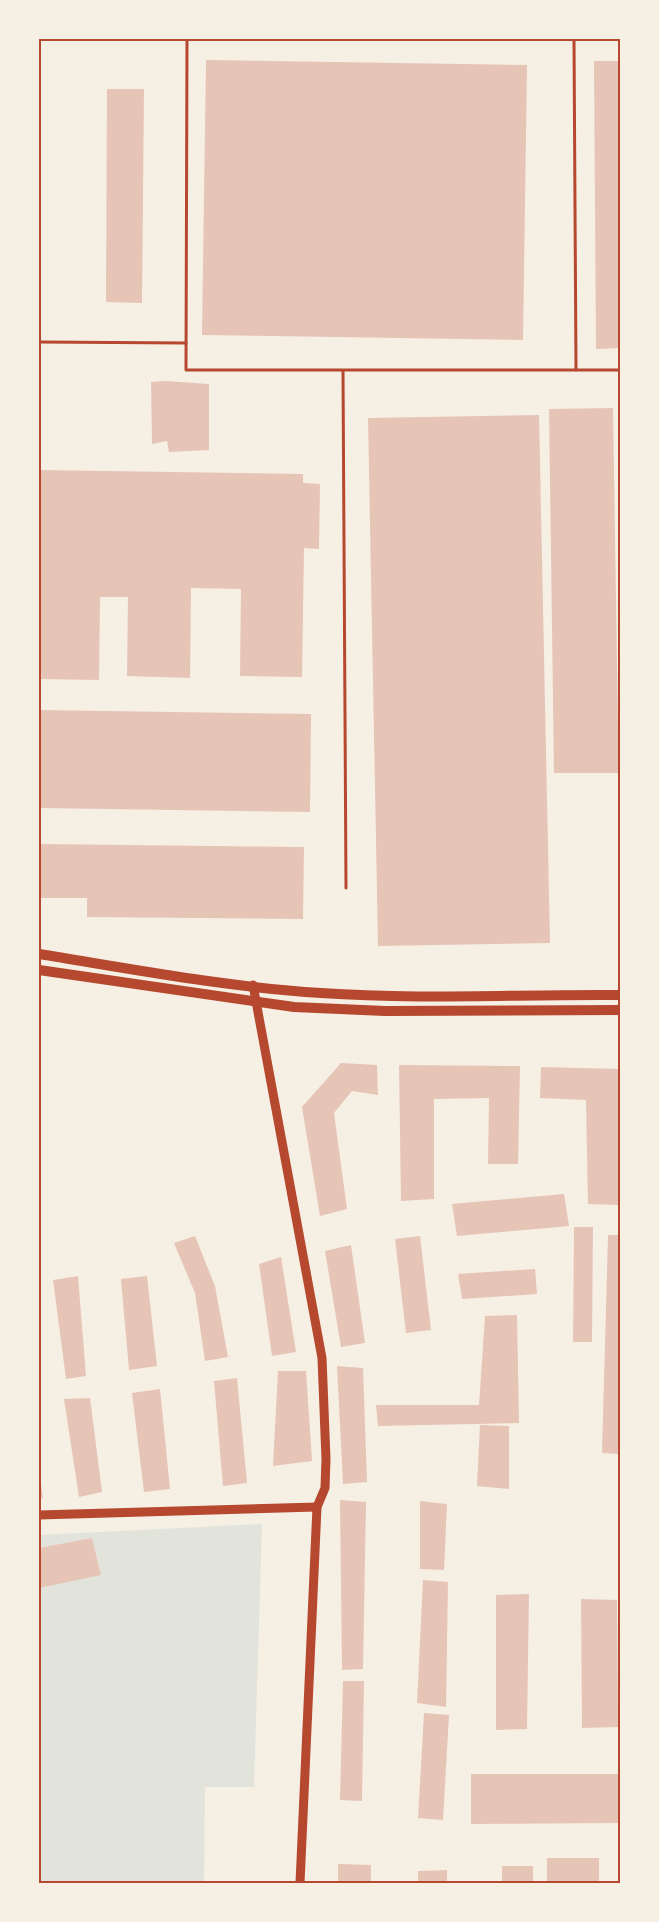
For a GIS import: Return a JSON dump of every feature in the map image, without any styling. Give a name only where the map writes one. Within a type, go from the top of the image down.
[{"type":"main road","points":[[39,954],[319,993],[363,995],[620,995]]},
{"type":"main road","points":[[39,970],[256,1002],[342,1010],[620,1010]]},
{"type":"street","points":[[253,985],[322,1358],[326,1459],[325,1488],[317,1507],[300,1883]]},
{"type":"street","points":[[39,1515],[317,1507]]},
{"type":"lane","points":[[187,39],[186,370],[620,370]]},
{"type":"lane","points":[[574,39],[576,370]]},
{"type":"lane","points":[[39,342],[186,343]]},
{"type":"lane","points":[[344,371],[346,888]]},
{"type":"shaded area","points":[[262,1524],[254,1787],[205,1787],[204,1883],[39,1883],[39,1535]]},
{"type":"building","points":[[206,60],[527,65],[523,340],[202,335]]},
{"type":"building","points":[[594,61],[620,61],[620,348],[596,349]]},
{"type":"building","points":[[107,89],[144,89],[142,303],[106,302]]},
{"type":"building","points":[[166,381],[209,384],[209,450],[169,452],[167,441],[152,444],[151,382]]},
{"type":"building","points":[[618,399],[620,399],[620,891],[618,891],[618,773],[554,773],[549,409],[613,408],[618,728]]},
{"type":"building","points":[[539,415],[550,943],[378,946],[368,418]]},
{"type":"building","points":[[39,470],[303,474],[303,483],[320,484],[319,549],[304,548],[302,677],[240,676],[241,589],[191,588],[190,678],[127,676],[128,597],[100,597],[99,680],[39,679]]},
{"type":"building","points":[[39,710],[311,714],[310,812],[39,808]]},
{"type":"building","points":[[41,844],[304,847],[303,919],[87,917],[87,898],[40,898]]},
{"type":"building","points":[[341,1063],[377,1065],[378,1095],[352,1091],[334,1113],[347,1209],[320,1216],[302,1107]]},
{"type":"building","points":[[399,1065],[520,1066],[518,1164],[488,1164],[489,1098],[434,1099],[434,1199],[401,1201]]},
{"type":"building","points":[[541,1067],[620,1069],[619,1205],[588,1204],[586,1100],[540,1098]]},
{"type":"building","points":[[564,1194],[569,1226],[457,1236],[452,1204]]},
{"type":"building","points":[[574,1227],[593,1227],[592,1342],[573,1342]]},
{"type":"building","points":[[608,1235],[620,1235],[620,1454],[602,1453]]},
{"type":"building","points":[[195,1236],[215,1286],[228,1357],[205,1361],[195,1293],[174,1243]]},
{"type":"building","points":[[420,1236],[431,1330],[406,1333],[395,1239]]},
{"type":"building","points":[[351,1245],[365,1343],[341,1347],[325,1251]]},
{"type":"building","points":[[281,1257],[296,1352],[272,1356],[259,1264]]},
{"type":"building","points":[[535,1269],[537,1294],[462,1299],[458,1274]]},
{"type":"building","points":[[78,1276],[86,1376],[66,1379],[53,1280]]},
{"type":"building","points":[[147,1276],[157,1366],[129,1370],[121,1279]]},
{"type":"building","points":[[517,1315],[519,1423],[378,1426],[376,1405],[479,1405],[485,1316]]},
{"type":"building","points":[[337,1366],[363,1368],[367,1482],[343,1484]]},
{"type":"building","points":[[278,1371],[306,1371],[312,1461],[273,1466]]},
{"type":"building","points":[[237,1378],[247,1483],[223,1486],[214,1381]]},
{"type":"building","points":[[160,1389],[170,1489],[144,1492],[132,1393]]},
{"type":"building","points":[[90,1398],[102,1492],[79,1497],[64,1399]]},
{"type":"building","points":[[480,1425],[509,1426],[509,1489],[477,1486]]},
{"type":"building","points":[[39,1470],[43,1498],[39,1499]]},
{"type":"building","points":[[340,1500],[366,1502],[363,1669],[342,1670]]},
{"type":"building","points":[[420,1501],[447,1504],[444,1570],[420,1569]]},
{"type":"building","points":[[92,1538],[101,1575],[39,1588],[39,1548]]},
{"type":"building","points":[[423,1580],[448,1582],[446,1707],[417,1703]]},
{"type":"building","points":[[529,1594],[527,1729],[496,1730],[496,1595]]},
{"type":"building","points":[[581,1599],[617,1600],[618,1727],[582,1728]]},
{"type":"building","points":[[343,1681],[364,1681],[362,1801],[340,1800]]},
{"type":"building","points":[[424,1713],[449,1715],[443,1820],[418,1818]]},
{"type":"building","points":[[471,1774],[620,1774],[620,1823],[471,1824]]},
{"type":"building","points":[[547,1858],[599,1858],[599,1881],[608,1883],[547,1883]]},
{"type":"building","points":[[338,1864],[371,1865],[371,1883],[338,1883]]},
{"type":"building","points":[[502,1866],[533,1866],[533,1883],[502,1883]]},
{"type":"building","points":[[447,1870],[447,1883],[418,1883],[418,1871]]}]
